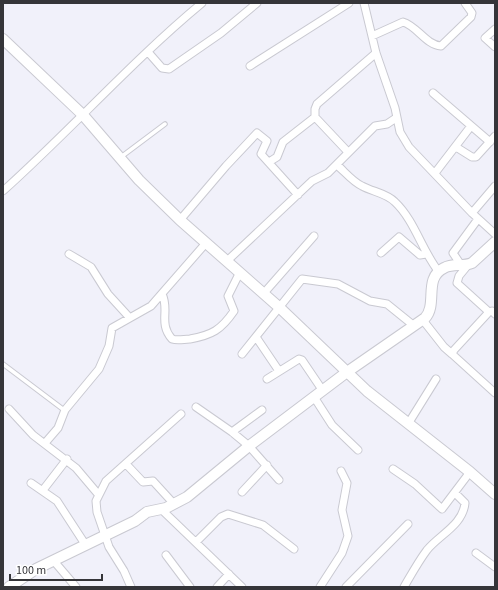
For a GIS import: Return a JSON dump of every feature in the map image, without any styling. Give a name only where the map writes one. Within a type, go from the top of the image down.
[{"type":"street","points":[[3,191],[148,52],[202,3]]},
{"type":"street","points":[[148,52],[162,68],[169,69],[221,33],[257,3]]},
{"type":"street","points":[[250,66],[349,3]]},
{"type":"street","points":[[364,3],[376,53],[400,132],[406,143],[472,213],[495,234]]},
{"type":"street","points":[[372,36],[403,22],[410,25],[435,45],[441,46],[471,17],[472,13],[465,4]]},
{"type":"street","points":[[495,29],[485,38],[495,47]]},
{"type":"street","points":[[3,39],[83,115],[139,180],[180,220],[264,293],[367,391],[470,472],[495,494]]},
{"type":"street","points":[[348,152],[315,117],[314,109],[317,104],[376,53]]},
{"type":"street","points":[[433,93],[471,126],[492,139],[478,156],[474,157],[456,147]]},
{"type":"street","points":[[269,162],[277,157],[283,142],[315,117]]},
{"type":"street","points":[[227,261],[312,181],[328,173],[375,126],[387,124],[396,118]]},
{"type":"street","points":[[434,173],[456,147],[471,126]]},
{"type":"street","points":[[180,220],[226,166],[256,134],[260,134],[267,141],[261,154],[298,194]]},
{"type":"street","points":[[337,164],[361,186],[385,195],[396,202],[419,238],[426,254],[439,272]]},
{"type":"street","points":[[472,213],[495,186]]},
{"type":"street","points":[[464,265],[453,253],[478,219]]},
{"type":"street","points":[[264,293],[314,236]]},
{"type":"street","points":[[381,253],[399,237],[420,255],[426,254]]},
{"type":"street","points":[[9,587],[53,560],[135,521],[147,512],[174,504],[193,493],[249,446],[347,372],[428,314],[431,305],[431,285],[439,272],[450,265],[464,265],[477,260],[495,242]]},
{"type":"street","points":[[44,443],[58,428],[65,410],[99,369],[109,346],[112,328],[129,317],[151,306],[206,243]]},
{"type":"street","points":[[69,254],[91,267],[108,294],[129,317]]},
{"type":"street","points":[[452,354],[454,350],[492,313],[457,283],[464,265]]},
{"type":"street","points":[[162,294],[166,304],[164,325],[172,338],[177,340],[208,336],[215,332],[234,311],[228,296],[240,272]]},
{"type":"street","points":[[242,354],[280,308],[300,280],[306,278],[342,285],[373,302],[387,304],[414,325]]},
{"type":"street","points":[[422,319],[444,348],[495,393]]},
{"type":"street","points":[[256,337],[279,371]]},
{"type":"street","points":[[267,379],[299,359],[302,360],[332,425],[358,450]]},
{"type":"street","points":[[408,424],[436,379]]},
{"type":"street","points":[[196,407],[232,432],[249,446],[279,480]]},
{"type":"street","points":[[9,409],[28,430],[67,459],[98,494]]},
{"type":"street","points":[[232,432],[262,410]]},
{"type":"street","points":[[132,587],[109,547],[97,512],[96,500],[106,481],[181,414]]},
{"type":"street","points":[[43,490],[67,459]]},
{"type":"street","points":[[126,464],[142,482],[153,481],[174,504]]},
{"type":"street","points":[[242,492],[267,465]]},
{"type":"street","points":[[393,469],[415,484],[440,509],[445,507],[470,472]]},
{"type":"street","points":[[320,587],[342,553],[348,536],[342,510],[347,483],[341,471]]},
{"type":"street","points":[[31,483],[43,490],[56,501],[85,544]]},
{"type":"street","points":[[404,587],[428,550],[450,530],[463,511],[465,503],[455,493]]},
{"type":"street","points":[[161,509],[242,587]]},
{"type":"street","points":[[196,542],[221,517],[228,514],[263,525],[294,549]]},
{"type":"street","points":[[346,587],[408,524]]},
{"type":"street","points":[[476,553],[495,567]]},
{"type":"street","points":[[166,555],[190,587]]},
{"type":"street","points":[[53,560],[76,587]]},
{"type":"street","points":[[217,587],[229,574]]},
{"type":"lane","points":[[121,158],[165,124]]},
{"type":"lane","points":[[3,364],[65,410]]}]
